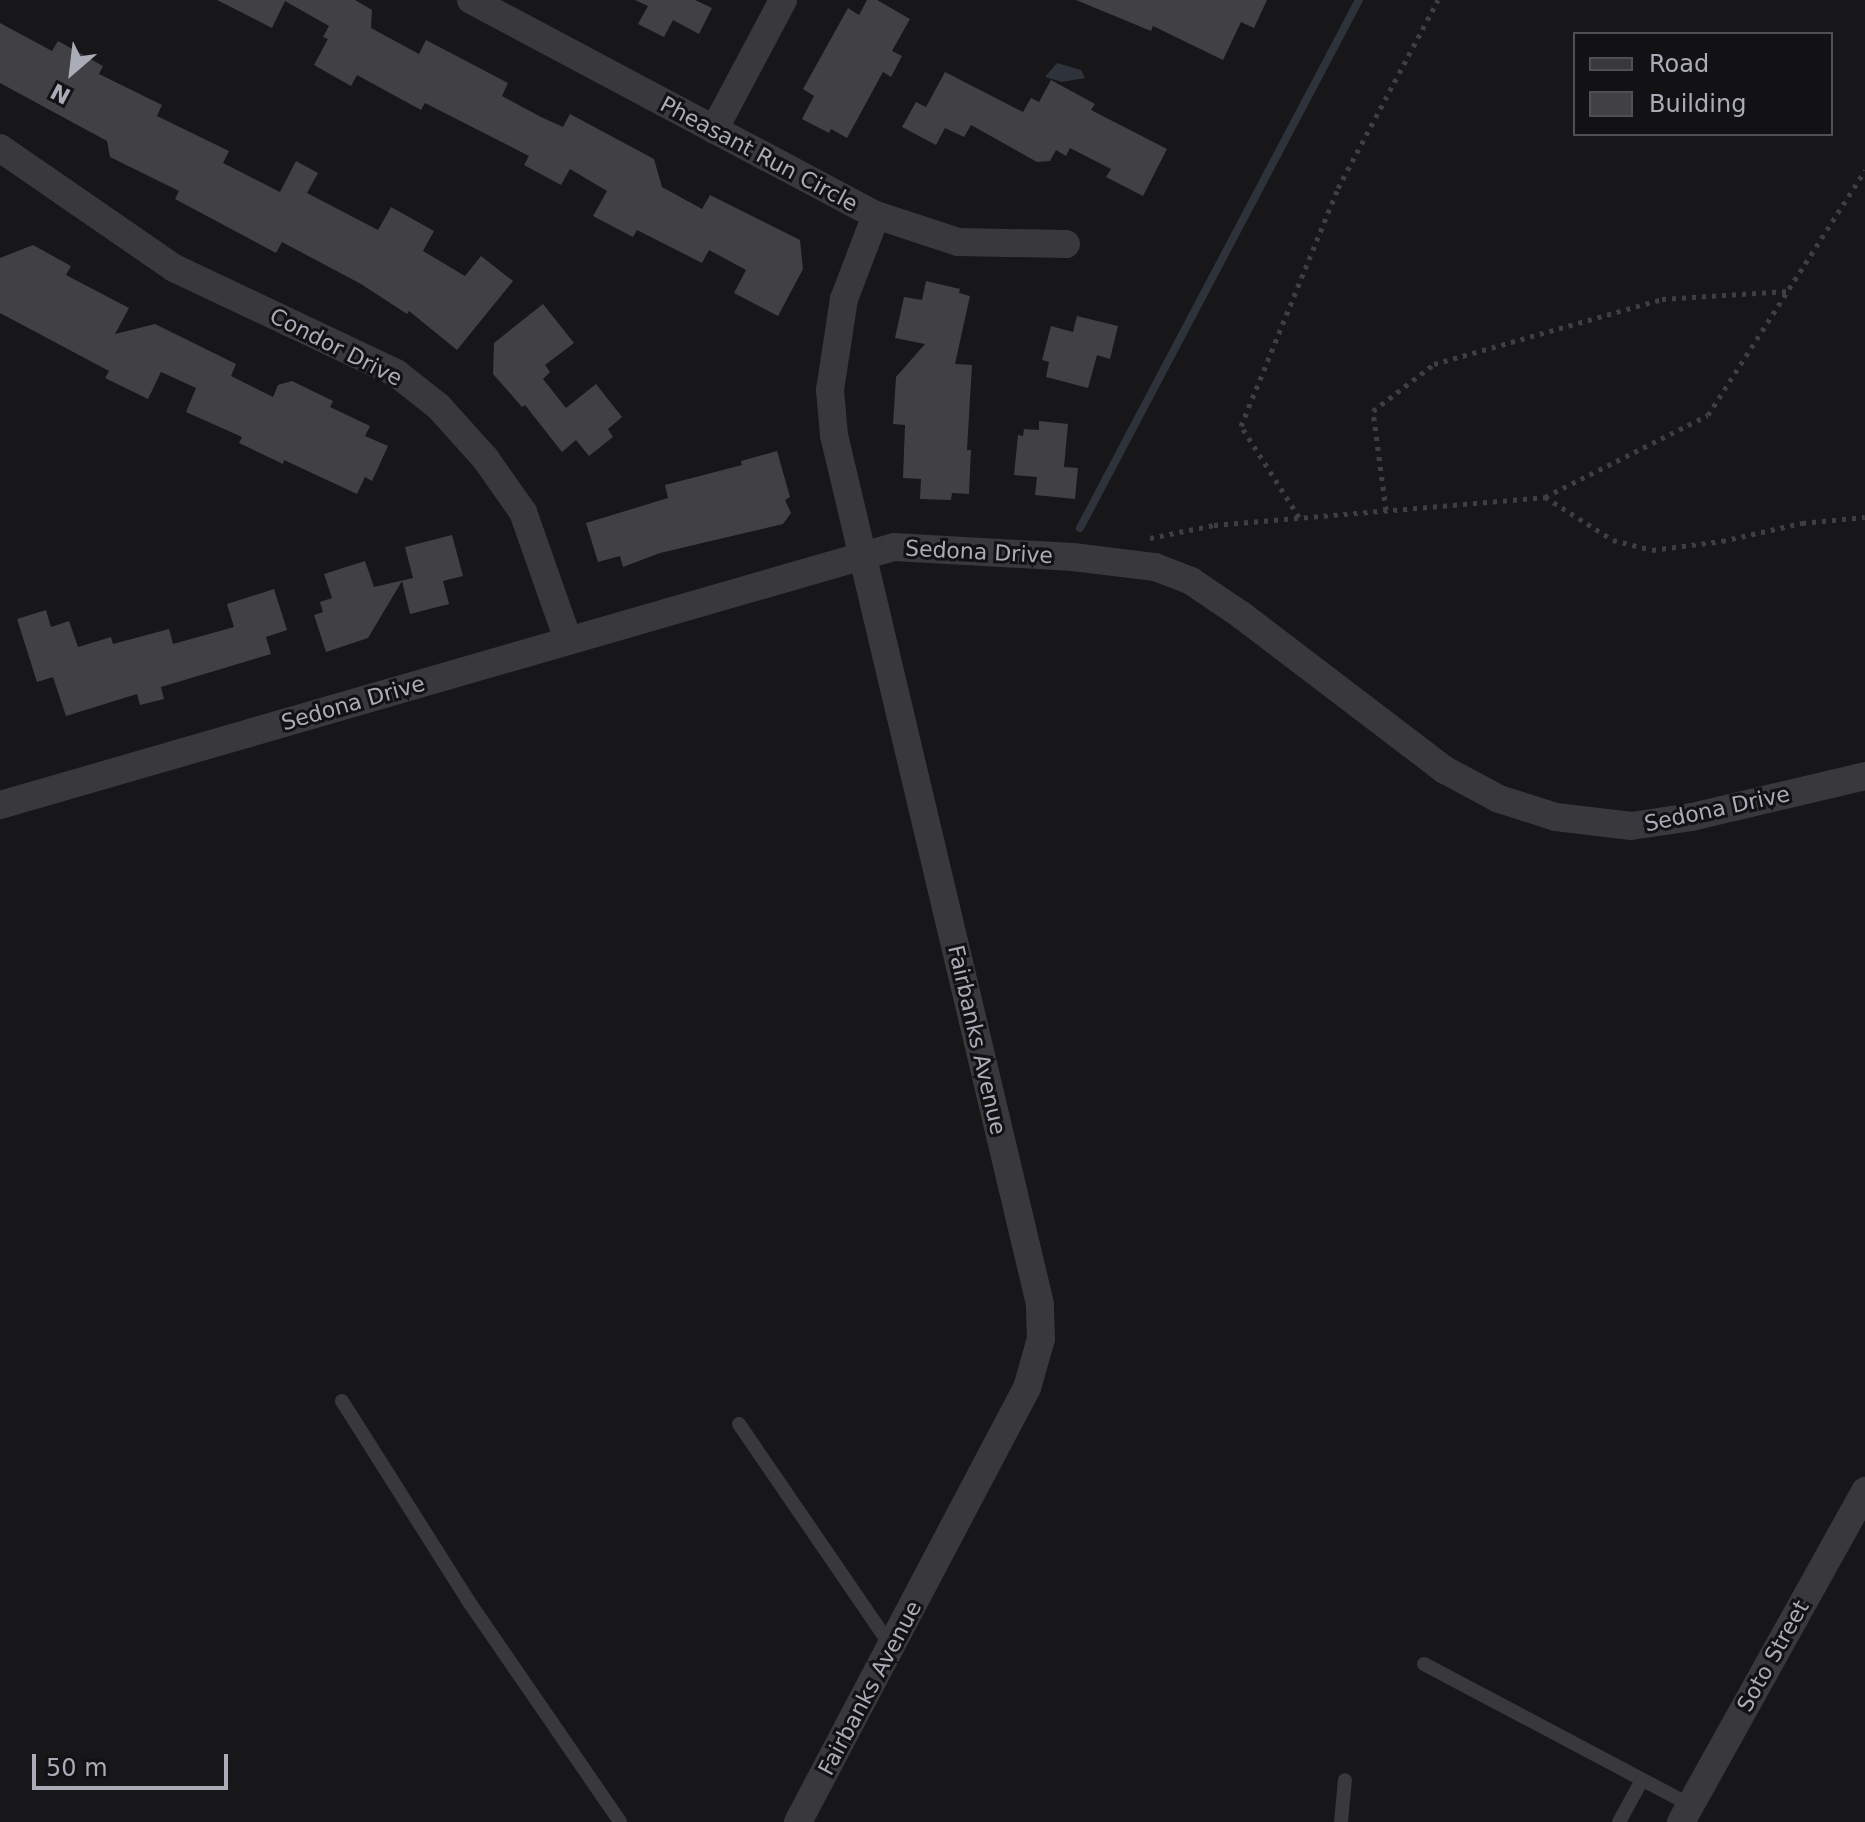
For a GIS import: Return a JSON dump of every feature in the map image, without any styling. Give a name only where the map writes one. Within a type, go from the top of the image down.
[{"type":"street","name":"Pheasant Run Circle","points":[[471,0],[876,215],[958,242],[1066,244]]},
{"type":"street","points":[[714,130],[783,0]]},
{"type":"street","name":"Condor Drive","points":[[0,148],[174,268],[396,373],[439,407],[485,458],[523,512],[568,640]]},
{"type":"street","name":"Fairbanks Avenue","points":[[798,1822],[1027,1388],[1039,1349],[1041,1320],[834,435],[830,390],[844,299],[876,215]]},
{"type":"street","name":"Sedona Drive","points":[[0,805],[894,547],[1073,557],[1155,567],[1191,581],[1240,614],[1445,770],[1499,799],[1556,817],[1631,826],[1692,817],[1865,776]]},
{"type":"street","name":"Soto Street","points":[[1686,1813],[1865,1491]]},
{"type":"lane","points":[[342,1401],[467,1599],[620,1822]]},
{"type":"lane","points":[[739,1424],[891,1647]]},
{"type":"lane","points":[[1424,1664],[1642,1780],[1686,1813]]},
{"type":"lane","points":[[1341,1822],[1345,1780]]},
{"type":"lane","points":[[1619,1822],[1642,1780]]},
{"type":"path","points":[[1299,517],[1241,426],[1338,188],[1438,0]]},
{"type":"path","points":[[1141,543],[1155,536],[1214,525],[1545,497],[1708,415],[1865,170]]},
{"type":"path","points":[[1386,510],[1373,411],[1434,364],[1662,299],[1788,291]]},
{"type":"path","points":[[1545,497],[1613,540],[1652,550],[1722,541],[1802,523],[1865,517]]},
{"type":"shaded area","points":[[1057,63],[1081,70],[1085,78],[1062,82],[1045,77]]},
{"type":"building","points":[[217,0],[355,0],[372,10],[371,28],[419,54],[426,40],[508,83],[502,96],[541,117],[563,127],[570,114],[654,159],[662,187],[702,209],[710,195],[800,240],[803,269],[778,316],[734,293],[746,270],[709,250],[702,263],[637,230],[633,237],[593,216],[607,191],[570,169],[561,185],[524,165],[529,156],[425,103],[421,110],[357,75],[351,86],[314,65],[328,39],[323,37],[329,26],[285,1],[272,28]]},
{"type":"building","points":[[635,0],[695,0],[712,8],[699,34],[673,20],[664,37],[638,24],[648,6]]},
{"type":"building","points":[[867,0],[877,0],[910,19],[892,51],[902,56],[891,77],[883,72],[847,138],[802,119],[814,96],[803,89],[848,8],[859,15]]},
{"type":"building","points":[[1076,0],[1267,0],[1254,28],[1241,22],[1223,60],[1153,26],[1151,31]]},
{"type":"building","points":[[0,23],[52,51],[58,41],[103,66],[99,74],[162,105],[157,116],[229,151],[223,163],[280,192],[296,161],[318,173],[307,193],[378,230],[391,207],[434,231],[423,251],[465,276],[481,256],[513,281],[457,350],[409,311],[407,314],[361,284],[282,242],[276,253],[175,199],[179,191],[110,157],[107,141],[0,83]]},
{"type":"building","points":[[945,72],[1023,112],[1031,98],[1039,102],[1051,80],[1095,104],[1091,110],[1167,149],[1143,196],[1106,177],[1111,169],[1070,148],[1066,156],[1056,150],[1050,161],[1037,162],[971,125],[964,137],[945,128],[936,145],[902,127],[916,102],[926,107]]},
{"type":"building","points":[[33,245],[71,266],[66,275],[129,308],[115,334],[155,324],[236,364],[231,376],[273,397],[278,385],[292,381],[333,401],[330,407],[370,426],[365,436],[388,446],[372,481],[365,477],[357,494],[284,460],[283,464],[239,443],[242,437],[186,412],[196,388],[161,372],[148,399],[105,378],[109,371],[0,313],[0,258]]},
{"type":"building","points":[[926,281],[960,289],[959,293],[970,296],[955,364],[972,365],[967,450],[971,450],[969,494],[952,493],[951,500],[920,499],[921,479],[903,478],[905,425],[893,424],[896,377],[925,344],[895,338],[904,297],[922,300]]},
{"type":"building","points":[[543,304],[574,343],[545,365],[550,372],[543,379],[566,408],[596,384],[622,417],[608,429],[613,437],[589,456],[576,440],[562,452],[525,405],[522,407],[493,374],[494,343]]},
{"type":"building","points":[[1077,316],[1118,326],[1110,359],[1097,355],[1088,388],[1046,377],[1049,362],[1042,360],[1051,326],[1073,332]]},
{"type":"building","points":[[1039,421],[1068,424],[1064,467],[1078,468],[1075,499],[1035,495],[1037,477],[1014,475],[1018,435],[1023,436],[1024,429],[1039,430]]},
{"type":"building","points":[[777,451],[790,497],[785,500],[791,513],[783,524],[660,553],[623,567],[620,556],[598,562],[586,523],[668,498],[665,485],[742,465],[741,461]]},
{"type":"building","points":[[452,535],[463,576],[443,581],[449,604],[410,614],[402,581],[368,638],[326,652],[314,615],[323,612],[320,602],[332,598],[324,574],[365,561],[374,587],[413,578],[405,547]]},
{"type":"building","points":[[274,589],[287,630],[266,637],[271,654],[161,687],[164,699],[140,705],[137,694],[66,716],[53,677],[37,682],[17,619],[46,610],[51,627],[69,621],[78,647],[111,637],[113,644],[169,629],[173,644],[234,627],[227,604]]},
{"type":"waterway","points":[[1080,528],[1359,0]]}]
